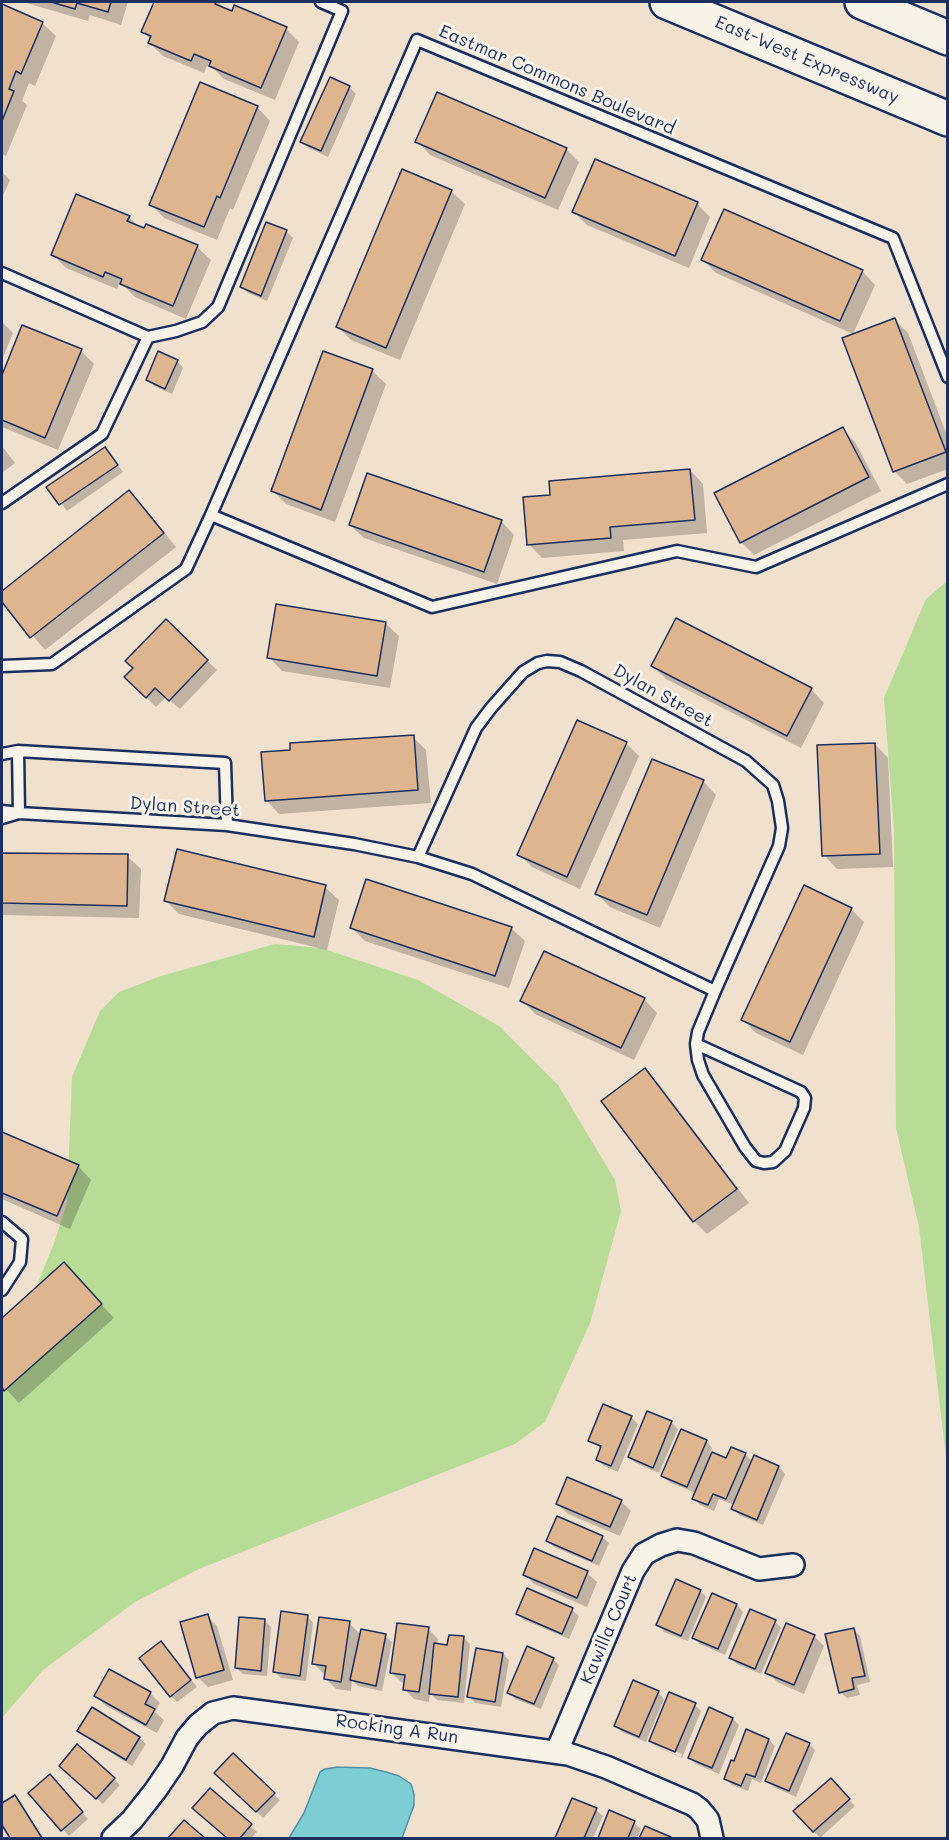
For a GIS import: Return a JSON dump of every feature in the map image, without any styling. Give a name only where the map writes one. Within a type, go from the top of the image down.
[{"type":"highway","name":"East-West Expressway","points":[[667,2],[948,119]]},
{"type":"highway","points":[[862,2],[948,38]]},
{"type":"street","name":"Kawilla Court","points":[[557,1751],[633,1570],[644,1554],[677,1540],[694,1543],[759,1569],[793,1565]]},
{"type":"street","name":"Rocking A Run","points":[[113,1839],[155,1791],[192,1731],[205,1718],[223,1709],[256,1710],[557,1751],[593,1762],[692,1804],[708,1820],[712,1839]]},
{"type":"lane","points":[[2,273],[148,337],[202,322],[218,307],[342,11],[321,2]]},
{"type":"lane","name":"Eastmar Commons Boulevard","points":[[2,666],[52,664],[186,569],[417,40],[892,238],[948,377]]},
{"type":"lane","points":[[2,503],[102,434],[148,337]]},
{"type":"lane","points":[[211,515],[432,607],[676,551],[756,567],[948,484]]},
{"type":"lane","name":"Dylan Street","points":[[418,857],[476,728],[523,672],[538,663],[560,662],[581,671],[746,760],[773,784],[782,828],[779,846],[715,991],[698,1032],[696,1044],[703,1075],[745,1147],[756,1161],[773,1162],[785,1150],[804,1108],[805,1098],[801,1092],[696,1044]]},
{"type":"lane","points":[[18,751],[19,813]]},
{"type":"lane","points":[[2,754],[18,751],[225,763],[227,825]]},
{"type":"lane","name":"Dylan Street","points":[[2,811],[227,825],[343,842],[418,857],[472,874],[715,991]]},
{"type":"lane","name":"Dylan Street","points":[[2,818],[19,813]]},
{"type":"lane","points":[[2,1222],[22,1239],[20,1262],[2,1290]]},
{"type":"green space","points":[[947,581],[947,1466],[919,1227],[896,1128],[894,831],[884,698],[926,599]]},
{"type":"green space","points":[[275,944],[321,948],[418,980],[499,1026],[558,1085],[615,1180],[621,1211],[590,1323],[545,1422],[515,1444],[199,1569],[135,1602],[43,1670],[2,1718],[2,1356],[13,1343],[53,1246],[67,1203],[72,1077],[100,1011],[119,992],[161,976]]},
{"type":"water","points":[[338,1767],[370,1768],[399,1776],[411,1784],[414,1805],[402,1838],[289,1838],[304,1813],[320,1772]]},
{"type":"building","points":[[51,2],[111,2],[108,12],[77,3],[75,9]]},
{"type":"building","points":[[154,2],[216,2],[215,4],[232,11],[234,5],[287,27],[261,88],[209,66],[211,61],[194,54],[191,61],[148,43],[151,36],[141,32]]},
{"type":"building","points":[[2,4],[43,22],[21,74],[16,71],[9,89],[14,91],[2,121]]},
{"type":"building","points":[[330,77],[350,86],[321,151],[300,142]]},
{"type":"building","points":[[200,82],[258,106],[220,198],[217,196],[204,227],[149,205]]},
{"type":"building","points":[[437,92],[567,148],[545,198],[415,142]]},
{"type":"building","points":[[595,159],[698,202],[675,256],[572,212]]},
{"type":"building","points":[[402,169],[452,190],[386,348],[336,327]]},
{"type":"building","points":[[76,194],[130,216],[127,221],[144,228],[146,224],[198,245],[173,306],[120,284],[122,279],[105,272],[103,277],[51,255]]},
{"type":"building","points":[[724,209],[863,270],[840,321],[701,260]]},
{"type":"building","points":[[266,222],[287,230],[261,296],[240,287]]},
{"type":"building","points":[[895,318],[946,452],[893,472],[842,338]]},
{"type":"building","points":[[22,325],[82,349],[45,438],[2,420],[2,375]]},
{"type":"building","points":[[158,351],[178,360],[165,389],[146,380]]},
{"type":"building","points":[[323,351],[373,369],[321,510],[271,491]]},
{"type":"building","points":[[843,427],[869,477],[740,543],[714,493]]},
{"type":"building","points":[[105,447],[118,465],[59,505],[46,487]]},
{"type":"building","points":[[690,469],[695,520],[610,527],[611,538],[527,545],[523,497],[550,495],[549,481]]},
{"type":"building","points":[[367,473],[502,520],[484,572],[349,525]]},
{"type":"building","points":[[129,490],[164,533],[30,638],[2,602],[2,591]]},
{"type":"building","points":[[276,604],[386,622],[377,676],[267,658]]},
{"type":"building","points":[[676,618],[812,688],[787,736],[651,666]]},
{"type":"building","points":[[166,619],[208,660],[169,701],[155,688],[146,698],[124,677],[133,668],[125,661]]},
{"type":"building","points":[[577,720],[627,742],[567,877],[517,855]]},
{"type":"building","points":[[414,735],[418,790],[265,801],[261,752],[290,750],[290,743]]},
{"type":"building","points":[[875,743],[880,854],[822,856],[817,745]]},
{"type":"building","points":[[652,759],[704,780],[647,915],[595,894]]},
{"type":"building","points":[[177,849],[326,885],[314,937],[164,901]]},
{"type":"building","points":[[2,853],[128,854],[127,906],[2,903]]},
{"type":"building","points":[[366,879],[512,927],[495,976],[350,928]]},
{"type":"building","points":[[804,885],[852,908],[790,1042],[741,1020]]},
{"type":"building","points":[[544,951],[645,998],[621,1048],[520,1001]]},
{"type":"building","points":[[645,1068],[737,1189],[693,1222],[601,1101]]},
{"type":"building","points":[[2,1132],[79,1165],[57,1216],[2,1193]]},
{"type":"building","points":[[64,1262],[102,1304],[4,1391],[2,1387],[2,1318]]},
{"type":"building","points":[[603,1404],[632,1416],[611,1466],[596,1460],[601,1446],[588,1441]]},
{"type":"building","points":[[647,1411],[672,1421],[653,1468],[628,1457]]},
{"type":"building","points":[[681,1429],[707,1440],[687,1487],[661,1476]]},
{"type":"building","points":[[731,1447],[746,1453],[726,1499],[713,1494],[708,1505],[692,1499],[712,1452],[726,1458]]},
{"type":"building","points":[[754,1455],[779,1466],[757,1520],[731,1509]]},
{"type":"building","points":[[567,1477],[622,1500],[610,1527],[556,1504]]},
{"type":"building","points":[[557,1516],[603,1536],[592,1561],[546,1541]]},
{"type":"building","points":[[534,1548],[588,1571],[577,1598],[523,1575]]},
{"type":"building","points":[[676,1579],[701,1590],[681,1636],[656,1625]]},
{"type":"building","points":[[527,1588],[573,1608],[562,1634],[516,1614]]},
{"type":"building","points":[[712,1593],[737,1604],[718,1649],[692,1638]]},
{"type":"building","points":[[750,1609],[776,1620],[755,1669],[729,1658]]},
{"type":"building","points":[[281,1611],[308,1615],[300,1676],[273,1672]]},
{"type":"building","points":[[208,1614],[224,1670],[196,1678],[180,1622]]},
{"type":"building","points":[[239,1617],[265,1619],[261,1671],[235,1668]]},
{"type":"building","points":[[319,1617],[350,1621],[341,1682],[324,1679],[326,1666],[312,1664]]},
{"type":"building","points":[[397,1623],[429,1627],[419,1692],[403,1690],[405,1675],[390,1673]]},
{"type":"building","points":[[786,1623],[815,1635],[794,1685],[765,1673]]},
{"type":"building","points":[[854,1628],[865,1676],[852,1678],[854,1689],[839,1693],[825,1634]]},
{"type":"building","points":[[361,1629],[386,1634],[376,1686],[350,1680]]},
{"type":"building","points":[[449,1635],[464,1636],[458,1697],[429,1694],[434,1643],[447,1645]]},
{"type":"building","points":[[161,1641],[191,1680],[170,1697],[139,1658]]},
{"type":"building","points":[[527,1646],[554,1658],[534,1704],[507,1693]]},
{"type":"building","points":[[476,1648],[503,1653],[495,1702],[467,1697]]},
{"type":"building","points":[[109,1669],[151,1692],[145,1704],[155,1709],[146,1725],[94,1696]]},
{"type":"building","points":[[633,1680],[659,1691],[639,1737],[614,1726]]},
{"type":"building","points":[[669,1692],[696,1703],[675,1752],[649,1741]]},
{"type":"building","points":[[92,1707],[140,1737],[126,1760],[77,1731]]},
{"type":"building","points":[[709,1707],[733,1718],[712,1768],[688,1758]]},
{"type":"building","points":[[746,1729],[769,1739],[755,1777],[746,1774],[741,1786],[724,1779],[731,1760],[734,1761]]},
{"type":"building","points":[[786,1733],[810,1743],[789,1791],[765,1781]]},
{"type":"building","points":[[77,1744],[115,1778],[96,1799],[59,1766]]},
{"type":"building","points":[[233,1753],[275,1793],[256,1812],[214,1773]]},
{"type":"building","points":[[50,1774],[83,1812],[61,1831],[28,1793]]},
{"type":"building","points":[[831,1778],[850,1799],[813,1832],[793,1811]]},
{"type":"building","points":[[210,1788],[252,1824],[240,1838],[227,1838],[192,1808]]},
{"type":"building","points":[[15,1795],[42,1838],[10,1838],[2,1825],[2,1803]]},
{"type":"building","points":[[572,1798],[597,1808],[584,1838],[555,1838]]},
{"type":"building","points":[[609,1810],[635,1821],[628,1838],[598,1838]]},
{"type":"building","points":[[184,1820],[205,1838],[168,1838]]},
{"type":"building","points":[[645,1826],[671,1837],[671,1838],[639,1838]]}]
